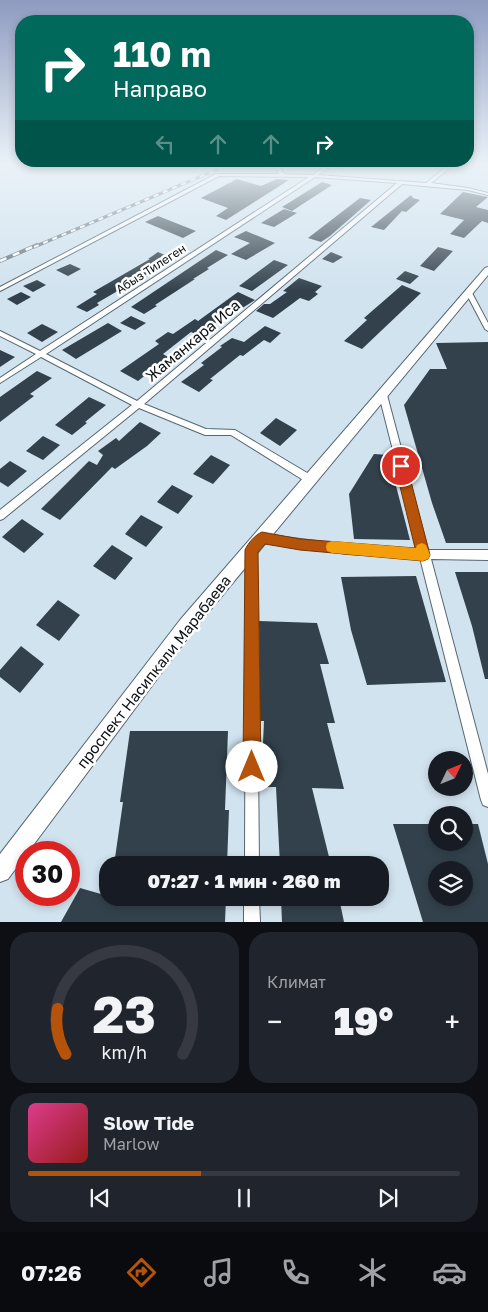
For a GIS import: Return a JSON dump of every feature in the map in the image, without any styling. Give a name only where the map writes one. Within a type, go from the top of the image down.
[{"type":"main road","name":"проспект Насипкали Марабаева","points":[[1,867],[186,626],[488,270]]},
{"type":"street","points":[[0,289],[159,205]]},
{"type":"street","name":"Абыз Тилеген","points":[[0,381],[270,205]]},
{"type":"street","name":"Жаманкара Иса","points":[[0,516],[138,405],[374,205]]},
{"type":"street","points":[[468,293],[488,329]]},
{"type":"street","points":[[0,333],[138,405],[205,432],[232,432],[311,480]]},
{"type":"street","points":[[383,395],[488,800]]},
{"type":"street","points":[[262,538],[300,544],[423,555],[488,555]]},
{"type":"street","points":[[251,550],[252,856]]},
{"type":"street","points":[[252,906],[252,922]]},
{"type":"building","points":[[220,205],[250,205],[226,220],[216,216],[228,208]]},
{"type":"building","points":[[285,205],[301,205],[292,211],[282,207]]},
{"type":"building","points":[[351,205],[365,205],[321,242],[308,238]]},
{"type":"building","points":[[398,205],[414,205],[406,212],[402,211],[384,230],[371,227]]},
{"type":"building","points":[[449,205],[478,205],[476,207],[488,210],[488,223],[482,221],[464,238],[450,234],[464,220],[440,214]]},
{"type":"building","points":[[284,209],[297,213],[274,227],[261,223]]},
{"type":"building","points":[[158,216],[196,231],[183,238],[145,222]]},
{"type":"building","points":[[246,231],[275,243],[246,260],[231,254],[250,243],[234,237]]},
{"type":"building","points":[[438,247],[453,251],[434,271],[420,266]]},
{"type":"building","points":[[216,250],[228,255],[155,305],[157,306],[144,314],[131,307]]},
{"type":"building","points":[[158,252],[169,257],[153,266],[157,268],[97,303],[99,305],[87,312],[76,307],[97,294],[93,292],[150,259],[148,259]]},
{"type":"building","points":[[331,252],[343,257],[333,263],[322,259]]},
{"type":"building","points":[[274,260],[288,265],[252,291],[239,286]]},
{"type":"building","points":[[70,264],[81,269],[68,276],[56,270]]},
{"type":"building","points":[[405,271],[419,276],[410,284],[396,279]]},
{"type":"building","points":[[299,278],[322,286],[315,292],[318,294],[309,301],[300,298],[273,318],[256,311],[264,304],[270,304],[287,292],[283,291]]},
{"type":"building","points":[[37,280],[46,285],[33,292],[23,286]]},
{"type":"building","points":[[402,285],[421,293],[362,349],[344,341],[367,320],[364,318]]},
{"type":"building","points":[[21,292],[31,297],[17,305],[7,299]]},
{"type":"building","points":[[238,292],[255,300],[225,319],[222,318],[198,335],[191,332],[163,354],[168,357],[138,381],[120,371],[159,344],[155,341],[168,332],[173,334],[195,319],[198,321]]},
{"type":"building","points":[[131,316],[146,323],[135,330],[120,323]]},
{"type":"building","points":[[108,323],[122,331],[76,359],[62,350]]},
{"type":"building","points":[[42,324],[58,332],[42,342],[27,333]]},
{"type":"building","points":[[265,326],[281,333],[270,343],[264,340],[243,356],[240,355],[210,379],[213,380],[199,392],[181,382],[204,365],[201,363],[232,338],[244,342]]},
{"type":"building","points":[[488,342],[488,543],[446,543],[432,503],[404,405],[430,369],[447,369],[436,343]]},
{"type":"building","points":[[0,350],[15,357],[0,367]]},
{"type":"building","points":[[37,371],[52,378],[30,394],[34,396],[0,422],[0,397]]},
{"type":"building","points":[[89,397],[106,405],[85,422],[87,423],[72,435],[55,425]]},
{"type":"building","points":[[276,418],[297,430],[280,446],[260,433]]},
{"type":"building","points":[[140,422],[161,433],[147,446],[115,469],[112,467],[60,520],[41,509],[89,461],[97,465],[103,455],[98,451],[116,438],[119,441]]},
{"type":"building","points":[[43,436],[60,445],[43,460],[26,451]]},
{"type":"building","points":[[374,454],[388,455],[410,540],[354,539],[349,494]]},
{"type":"building","points":[[211,455],[230,465],[213,484],[193,474]]},
{"type":"building","points":[[10,461],[27,471],[8,487],[0,482],[0,469]]},
{"type":"building","points":[[172,485],[193,496],[178,514],[157,502]]},
{"type":"building","points":[[141,515],[163,527],[146,547],[125,534]]},
{"type":"building","points":[[22,519],[44,534],[24,553],[2,537]]},
{"type":"building","points":[[112,545],[133,558],[115,580],[93,566]]},
{"type":"building","points":[[455,572],[488,572],[488,679],[485,679],[472,626]]},
{"type":"building","points":[[416,576],[446,682],[367,685],[351,630],[341,577]]},
{"type":"building","points":[[58,600],[80,615],[59,641],[36,625]]},
{"type":"building","points":[[259,621],[317,623],[329,664],[320,664],[335,723],[327,723],[344,789],[312,788],[329,856],[280,856],[276,787],[261,787],[264,721],[260,721]]},
{"type":"building","points":[[21,646],[44,664],[20,693],[0,677],[0,670]]},
{"type":"building","points":[[130,731],[228,731],[225,810],[229,810],[227,856],[115,856],[123,802],[120,802]]},
{"type":"building","points":[[393,824],[428,824],[428,851],[473,851],[473,824],[478,824],[488,864],[488,922],[423,922]]},
{"type":"building","points":[[80,888],[99,893],[99,906],[226,906],[225,922],[61,922],[70,906],[80,906]]},
{"type":"building","points":[[281,906],[341,906],[344,922],[282,922]]},
{"type":"railway","points":[[34,247],[133,205]]},
{"type":"railway","points":[[0,261],[37,245]]},
{"type":"slow traffic","points":[[332,547],[423,555],[422,549]]},
{"type":"route","points":[[252,767],[251,550],[262,538],[300,544],[423,555],[401,466]]}]
